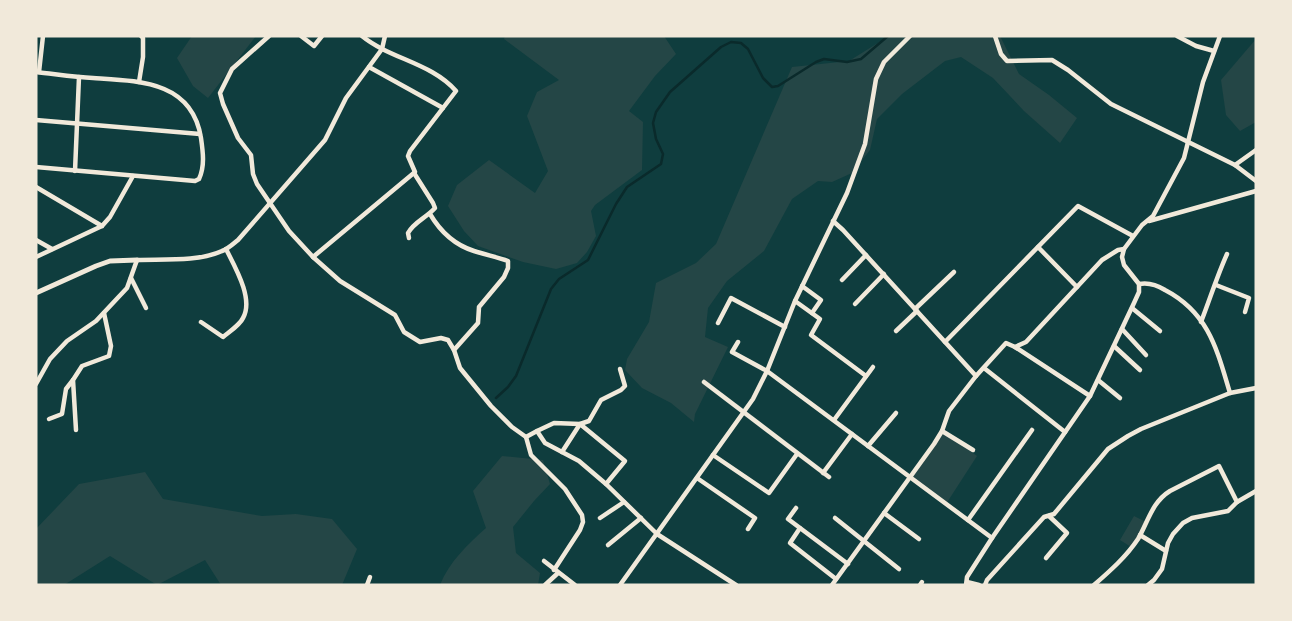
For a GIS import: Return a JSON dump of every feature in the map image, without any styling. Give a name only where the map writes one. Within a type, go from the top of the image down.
[{"type":"street","points":[[36,167],[195,181],[202,174],[204,157],[198,120],[176,95],[162,87],[139,82],[38,72],[43,36]]},
{"type":"street","points":[[269,36],[232,69],[220,94],[238,138],[251,155],[252,174],[257,184],[289,230],[313,257],[340,281],[395,315],[404,332],[414,339],[420,342],[441,338],[448,340],[454,350],[460,368],[491,406],[512,427],[526,437],[531,455],[565,489],[582,515],[583,522],[556,571],[545,585]]},
{"type":"street","points":[[301,36],[314,46],[322,36]]},
{"type":"street","points":[[362,36],[382,49],[430,72],[451,85],[456,91],[408,156],[414,168],[414,173],[434,203],[435,208],[412,227],[408,233],[409,238]]},
{"type":"street","points":[[36,293],[96,266],[110,262],[193,258],[208,256],[226,249],[238,240],[325,140],[346,98],[382,49],[385,36]]},
{"type":"street","points":[[620,585],[753,399],[795,301],[847,193],[864,144],[876,80],[884,62],[910,36]]},
{"type":"street","points":[[995,36],[1001,54],[1007,61],[1052,60],[1068,70],[1111,104],[1189,141],[1235,165],[1255,178]]},
{"type":"street","points":[[1178,36],[1196,46],[1214,51]]},
{"type":"street","points":[[979,585],[966,583],[968,577],[992,538],[1090,396],[1132,308],[1139,292],[1139,284],[1124,265],[1122,257],[1124,249],[1133,236],[1153,216],[1184,158],[1203,82],[1220,36]]},
{"type":"street","points":[[139,82],[143,57],[143,37]]},
{"type":"street","points":[[368,67],[443,108]]},
{"type":"street","points":[[75,171],[79,77]]},
{"type":"street","points":[[36,120],[200,134]]},
{"type":"street","points":[[1235,165],[1256,150]]},
{"type":"street","points":[[313,257],[414,173]]},
{"type":"street","points":[[36,257],[102,226],[110,217],[133,176]]},
{"type":"street","points":[[36,187],[102,226]]},
{"type":"street","points":[[1146,222],[1256,191]]},
{"type":"street","points":[[945,342],[1078,206],[1133,236]]},
{"type":"street","points":[[430,214],[439,228],[456,243],[475,252],[508,261],[508,268],[504,277],[479,308],[478,323],[454,350]]},
{"type":"street","points":[[833,222],[843,230],[884,274],[976,376]]},
{"type":"street","points":[[36,240],[52,249]]},
{"type":"street","points":[[1038,247],[1077,287]]},
{"type":"street","points":[[201,322],[224,337],[243,320],[247,306],[245,295],[238,273],[226,249]]},
{"type":"street","points":[[1016,347],[1026,342],[1102,260],[1110,254],[1124,249]]},
{"type":"street","points":[[1201,322],[1227,254]]},
{"type":"street","points":[[842,280],[866,255]]},
{"type":"street","points":[[36,384],[50,358],[67,340],[88,328],[127,288],[137,260]]},
{"type":"street","points":[[896,331],[954,272]]},
{"type":"street","points":[[855,304],[884,274]]},
{"type":"street","points":[[131,278],[146,308]]},
{"type":"street","points":[[1139,284],[1156,285],[1175,295],[1186,304],[1214,341],[1230,393]]},
{"type":"street","points":[[1216,285],[1249,298],[1244,312]]},
{"type":"street","points":[[802,286],[821,300],[812,313]]},
{"type":"street","points":[[718,323],[731,298],[785,327]]},
{"type":"street","points":[[795,301],[820,319],[811,335],[866,376]]},
{"type":"street","points":[[1132,308],[1160,331]]},
{"type":"street","points":[[49,418],[62,414],[66,389],[82,366],[109,356],[111,346],[104,313]]},
{"type":"street","points":[[1122,329],[1146,355]]},
{"type":"street","points":[[738,342],[732,352],[767,370],[992,538]]},
{"type":"street","points":[[832,585],[942,431],[949,411],[976,376],[1006,343],[1016,347],[1090,396]]},
{"type":"street","points":[[1114,346],[1140,370]]},
{"type":"street","points":[[834,420],[873,367]]},
{"type":"street","points":[[526,437],[554,422],[580,424],[589,421],[601,400],[625,386],[620,368]]},
{"type":"street","points":[[984,368],[1065,432]]},
{"type":"street","points":[[73,380],[76,430]]},
{"type":"street","points":[[1098,380],[1120,398]]},
{"type":"street","points":[[704,382],[829,477]]},
{"type":"street","points":[[985,585],[987,580],[1044,518],[1054,514],[1108,449],[1141,429],[1230,393],[1256,388]]},
{"type":"street","points":[[868,446],[896,413]]},
{"type":"street","points":[[562,452],[580,424]]},
{"type":"street","points":[[580,424],[625,461],[606,484]]},
{"type":"street","points":[[968,520],[1032,430]]},
{"type":"street","points":[[538,431],[545,443],[578,461],[606,484],[657,534],[736,585]]},
{"type":"street","points":[[942,431],[973,450]]},
{"type":"street","points":[[823,473],[852,434]]},
{"type":"street","points":[[713,455],[769,493],[797,454]]},
{"type":"street","points":[[1094,585],[1123,558],[1140,535],[1156,504],[1163,496],[1219,466],[1237,502]]},
{"type":"street","points":[[696,478],[755,518],[748,529]]},
{"type":"street","points":[[1148,585],[1162,569],[1166,551],[1173,534],[1184,523],[1192,518],[1228,511],[1237,502],[1256,491]]},
{"type":"street","points":[[600,518],[624,502]]},
{"type":"street","points":[[796,508],[788,519],[848,564]]},
{"type":"street","points":[[884,513],[920,539]]},
{"type":"street","points":[[1046,558],[1067,533],[1049,516]]},
{"type":"street","points":[[608,545],[641,518]]},
{"type":"street","points":[[835,518],[899,569]]},
{"type":"street","points":[[800,528],[790,543],[836,579]]},
{"type":"street","points":[[1140,535],[1166,551]]},
{"type":"street","points":[[544,561],[575,585]]},
{"type":"street","points":[[366,585],[370,577]]},
{"type":"shaded area","points":[[192,36],[256,36],[208,98],[193,86],[177,58]]},
{"type":"shaded area","points":[[505,36],[664,36],[676,54],[655,76],[629,111],[643,122],[642,170],[595,205],[591,211],[596,236],[587,252],[577,263],[556,269],[523,262],[478,246],[464,231],[448,206],[457,185],[489,160],[535,193],[548,171],[527,116],[537,92],[559,80],[504,39]]},
{"type":"shaded area","points":[[889,36],[1000,36],[1019,74],[1077,118],[1060,143],[1024,111],[993,78],[961,57],[945,61],[902,94],[877,119],[870,150],[852,173],[832,182],[818,181],[792,199],[764,251],[727,281],[708,308],[705,337],[728,347],[695,414],[694,422],[671,403],[642,388],[625,370],[627,359],[649,322],[656,283],[696,263],[716,244],[792,67],[849,61]]},
{"type":"shaded area","points":[[1256,39],[1256,122],[1240,131],[1226,115],[1221,80]]},
{"type":"shaded area","points":[[942,431],[977,456],[946,504],[909,477]]},
{"type":"shaded area","points":[[502,456],[543,460],[550,484],[513,527],[516,553],[540,573],[538,585],[440,585],[454,561],[486,528],[473,491]]},
{"type":"shaded area","points":[[145,472],[163,499],[262,516],[296,514],[332,519],[357,549],[342,585],[221,585],[205,560],[157,585],[110,556],[64,585],[36,585],[36,529],[79,484]]},
{"type":"shaded area","points":[[1134,516],[1146,522],[1131,547],[1120,540]]},
{"type":"waterway","points":[[496,398],[516,376],[551,289],[559,279],[588,260],[616,204],[627,187],[661,164],[663,154],[656,139],[653,123],[656,112],[670,92],[721,47],[731,42],[741,43],[748,49],[763,78],[772,87],[778,86],[824,59],[847,62],[861,59],[888,36]]}]
